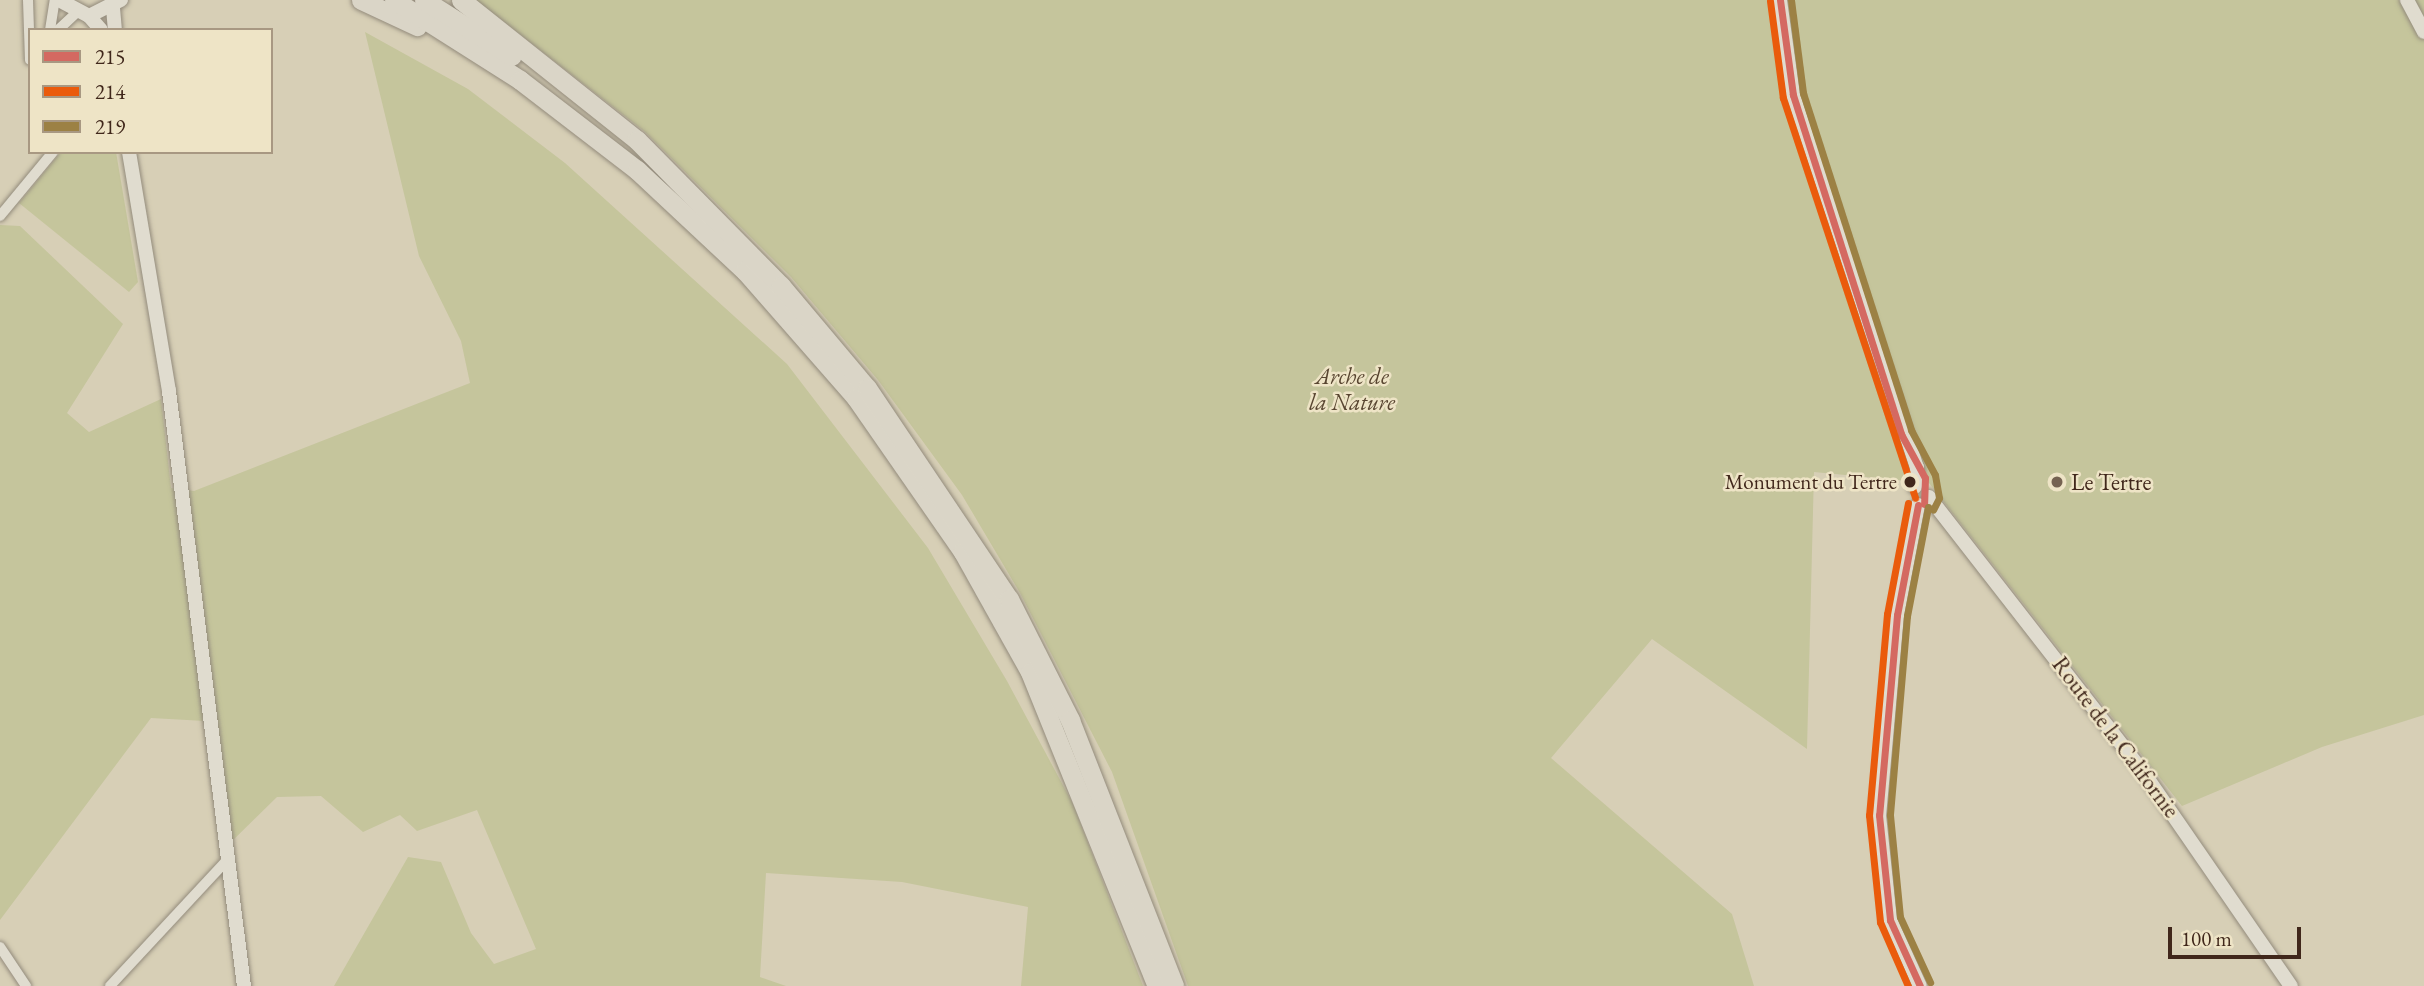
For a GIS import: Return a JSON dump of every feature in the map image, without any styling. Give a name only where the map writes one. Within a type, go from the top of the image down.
[{"type":"highway","points":[[361,0],[520,79]]},
{"type":"highway","points":[[394,0],[520,79],[637,170],[745,271],[827,362],[906,466],[1030,672],[1157,986]]},
{"type":"highway","points":[[424,0],[601,121],[696,202]]},
{"type":"highway","points":[[461,0],[637,140],[781,286],[867,388],[1009,599],[1070,720],[1174,986]]},
{"type":"street","points":[[28,0],[29,28]]},
{"type":"street","points":[[50,28],[57,0],[99,28]]},
{"type":"street","points":[[1780,0],[1793,96],[1917,467],[1922,494],[1897,615],[1879,815],[1890,920],[1920,986]]},
{"type":"street","points":[[2407,0],[2424,32]]},
{"type":"street","points":[[61,28],[83,15],[117,4],[115,28]]},
{"type":"street","points":[[0,216],[51,154]]},
{"type":"street","points":[[129,154],[169,391],[244,986]]},
{"type":"street","name":"Route de la Californie","points":[[1922,494],[2160,795],[2291,986]]},
{"type":"street","points":[[110,986],[229,858]]},
{"type":"street","points":[[0,947],[26,986]]},
{"type":"green space","name":"Arche de la Nature","points":[[476,0],[2424,0],[2424,715],[2322,747],[2182,806],[1929,483],[1814,472],[1807,749],[1652,639],[1551,758],[1732,914],[1754,986],[1188,986],[1112,772],[1020,593],[962,495],[878,380],[791,277],[644,131]]},
{"type":"green space","points":[[365,32],[468,89],[565,163],[787,364],[928,548],[1007,681],[1073,804],[1143,986],[1021,986],[1028,907],[902,882],[766,873],[760,977],[786,986],[334,986],[408,857],[441,862],[471,933],[494,964],[536,949],[477,810],[417,831],[400,815],[363,832],[321,796],[277,797],[223,850],[205,721],[151,718],[0,920],[0,225],[20,226],[123,324],[67,413],[89,432],[161,399],[171,488],[194,491],[470,383],[461,341],[419,256]]},
{"type":"green space","points":[[59,154],[116,154],[138,282],[129,292],[19,203]]},
{"type":"transit line","name":"215","points":[[1780,0],[1793,95],[1901,434],[1925,478],[1924,504]]},
{"type":"transit line","name":"219","points":[[1791,0],[1803,93],[1911,430],[1935,475],[1939,498],[1933,510]]},
{"type":"transit line","name":"214","points":[[1770,1],[1783,98],[1915,498]]},
{"type":"transit line","name":"214","points":[[1908,503],[1887,614],[1869,815],[1880,922],[1908,986]]},
{"type":"transit line","name":"215","points":[[1918,505],[1897,615],[1879,815],[1890,920],[1920,986]]},
{"type":"transit line","name":"219","points":[[1928,507],[1907,616],[1890,815],[1900,917],[1930,982]]},
{"type":"place","name":"Monument du Tertre","points":[[1910,482]]},
{"type":"place","name":"Le Tertre","points":[[2057,482]]}]
